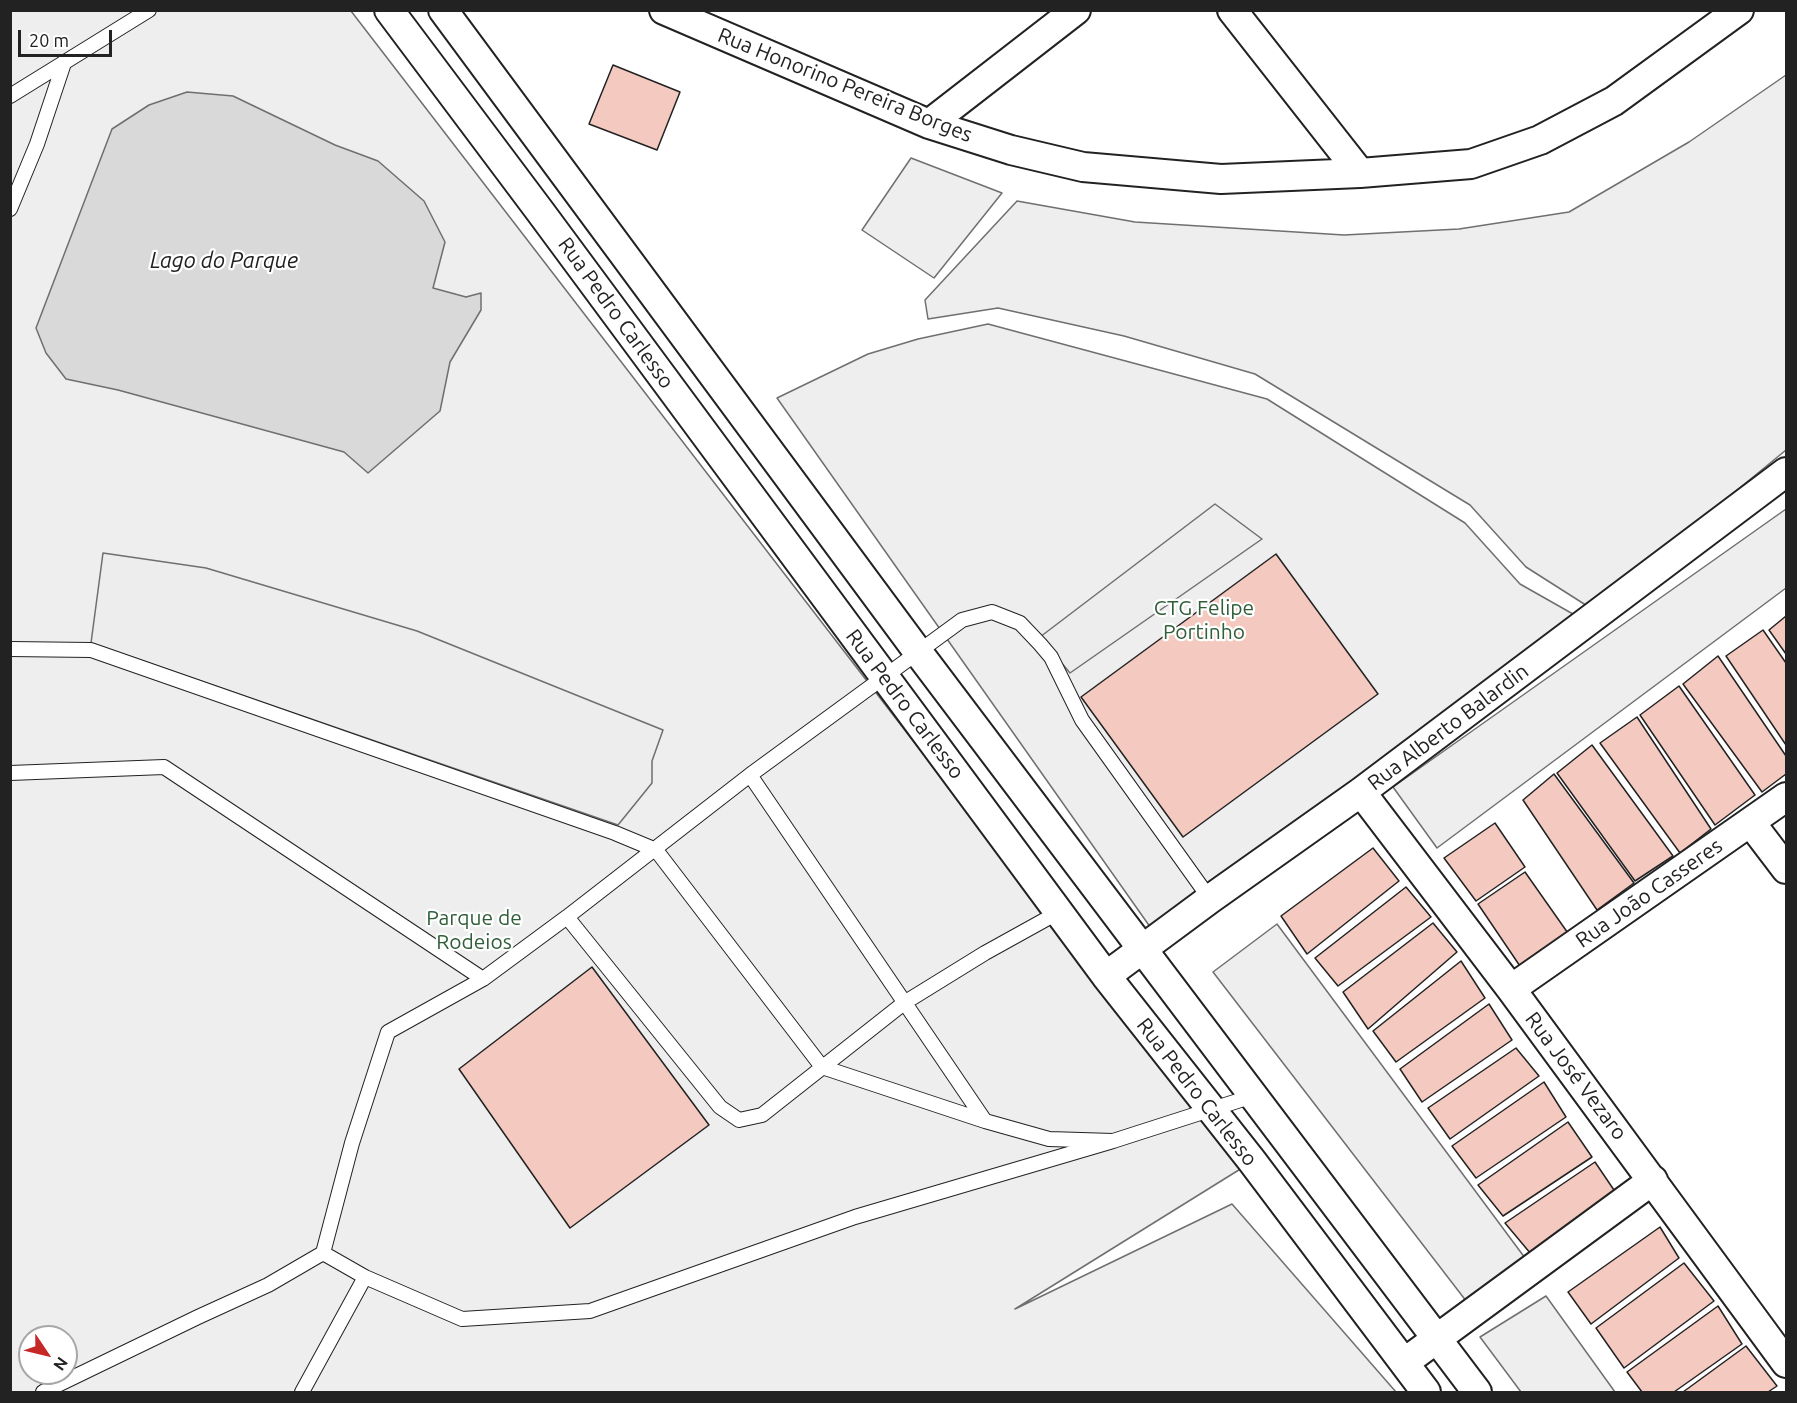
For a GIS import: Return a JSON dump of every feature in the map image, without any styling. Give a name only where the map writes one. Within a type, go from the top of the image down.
[{"type":"street","name":"Rua Pedro Carlesso","points":[[389,10],[1106,976],[1212,1110],[1426,1392]]},
{"type":"street","name":"Rua Pedro Carlesso","points":[[444,10],[918,652],[1477,1392]]},
{"type":"street","name":"Rua Honorino Pereira Borges","points":[[664,10],[929,124],[1011,150],[1083,167],[1221,179],[1360,173],[1471,164],[1540,140],[1614,101],[1739,10]]},
{"type":"street","points":[[929,124],[1076,10]]},
{"type":"street","points":[[1232,10],[1360,173]]},
{"type":"street","points":[[542,214],[576,189]]},
{"type":"street","name":"Rua Alberto Balardin","points":[[1106,976],[1361,792],[1786,472]]},
{"type":"street","name":"Rua José Vezaro","points":[[1361,792],[1511,989],[1786,1363]]},
{"type":"street","name":"Rua João Casseres","points":[[1511,989],[1786,797]]},
{"type":"street","points":[[1751,823],[1786,869]]},
{"type":"street","points":[[1405,1362],[1653,1180]]},
{"type":"lane","points":[[10,96],[149,10]]},
{"type":"lane","points":[[10,209],[37,144],[64,63]]},
{"type":"lane","points":[[43,1392],[268,1286],[323,1253],[352,1143],[388,1032],[483,979],[656,850],[750,775],[962,620],[992,612],[1020,623],[1051,657],[1082,720],[1210,899]]},
{"type":"lane","points":[[10,649],[91,650],[615,832],[656,850],[822,1067],[985,1121],[1049,1139],[1113,1141]]},
{"type":"lane","points":[[10,773],[164,767],[483,979]]},
{"type":"lane","points":[[750,775],[985,1121]]},
{"type":"lane","points":[[567,917],[720,1107],[739,1119],[762,1115],[904,1003],[985,953],[1059,912]]},
{"type":"lane","points":[[323,1253],[365,1276],[462,1319],[590,1311],[855,1218],[1113,1141],[1253,1096]]},
{"type":"lane","points":[[302,1392],[365,1276]]},
{"type":"green space","name":"Parque de Rodeios","points":[[10,11],[351,11],[1242,1168],[1015,1309],[1232,1204],[1396,1392],[11,1392]]},
{"type":"green space","points":[[1786,75],[1786,450],[1592,609],[1526,567],[1470,505],[1255,374],[1124,336],[998,308],[928,319],[925,300],[1017,201],[1135,222],[1344,235],[1459,229],[1569,212],[1689,142]]},
{"type":"green space","points":[[911,158],[1002,193],[934,278],[862,230]]},
{"type":"green space","name":"CTG Felipe Portinho","points":[[988,324],[1267,399],[1465,523],[1520,584],[1580,618],[1153,931],[777,398],[868,354],[918,339]]},
{"type":"green space","points":[[1786,509],[1786,588],[1437,848],[1393,787]]},
{"type":"green space","points":[[1277,924],[1528,1262],[1470,1306],[1213,972]]},
{"type":"green space","points":[[1546,1296],[1615,1392],[1521,1392],[1480,1337]]},
{"type":"shaded area","points":[[1215,504],[1262,539],[1070,673],[1040,637]]},
{"type":"shaded area","points":[[103,553],[206,568],[417,631],[663,730],[652,761],[652,783],[618,825],[91,643]]},
{"type":"water","name":"Lago do Parque","points":[[187,92],[233,96],[335,145],[378,161],[424,201],[445,242],[433,288],[466,297],[481,293],[481,310],[450,362],[440,411],[368,473],[344,452],[118,390],[66,379],[46,353],[36,328],[112,129],[149,105]]},
{"type":"building","points":[[613,65],[680,92],[657,150],[589,124]]},
{"type":"building","name":"CTG Felipe Portinho","points":[[1276,554],[1378,694],[1183,837],[1081,697]]},
{"type":"building","points":[[1786,616],[1786,654],[1769,630]]},
{"type":"building","points":[[1763,630],[1786,663],[1786,745],[1726,656]]},
{"type":"building","points":[[1718,656],[1786,756],[1786,774],[1762,792],[1683,684]]},
{"type":"building","points":[[1679,686],[1755,795],[1715,825],[1640,715]]},
{"type":"building","points":[[1637,717],[1711,829],[1680,853],[1600,743]]},
{"type":"building","points":[[1592,745],[1673,856],[1635,881],[1557,773]]},
{"type":"building","points":[[1554,774],[1634,883],[1597,910],[1523,800]]},
{"type":"building","points":[[1495,823],[1525,867],[1476,901],[1444,858]]},
{"type":"building","points":[[1373,848],[1399,881],[1307,954],[1281,916]]},
{"type":"building","points":[[1525,872],[1570,936],[1524,972],[1478,904]]},
{"type":"building","points":[[1406,887],[1431,917],[1338,986],[1315,958]]},
{"type":"building","points":[[1433,923],[1457,952],[1368,1029],[1343,992]]},
{"type":"building","points":[[1461,961],[1485,998],[1396,1062],[1373,1031]]},
{"type":"building","points":[[592,967],[709,1125],[570,1228],[459,1069]]},
{"type":"building","points":[[1489,1004],[1512,1040],[1422,1102],[1400,1069]]},
{"type":"building","points":[[1516,1048],[1539,1076],[1450,1139],[1428,1108]]},
{"type":"building","points":[[1544,1082],[1566,1117],[1476,1178],[1452,1146]]},
{"type":"building","points":[[1568,1122],[1592,1157],[1503,1216],[1478,1185]]},
{"type":"building","points":[[1595,1162],[1616,1193],[1531,1254],[1505,1223]]},
{"type":"building","points":[[1660,1227],[1679,1258],[1591,1324],[1568,1292]]},
{"type":"building","points":[[1684,1263],[1714,1301],[1624,1368],[1596,1328]]},
{"type":"building","points":[[1718,1306],[1742,1344],[1674,1392],[1642,1392],[1627,1372]]},
{"type":"building","points":[[1746,1346],[1777,1386],[1768,1392],[1683,1392]]}]
